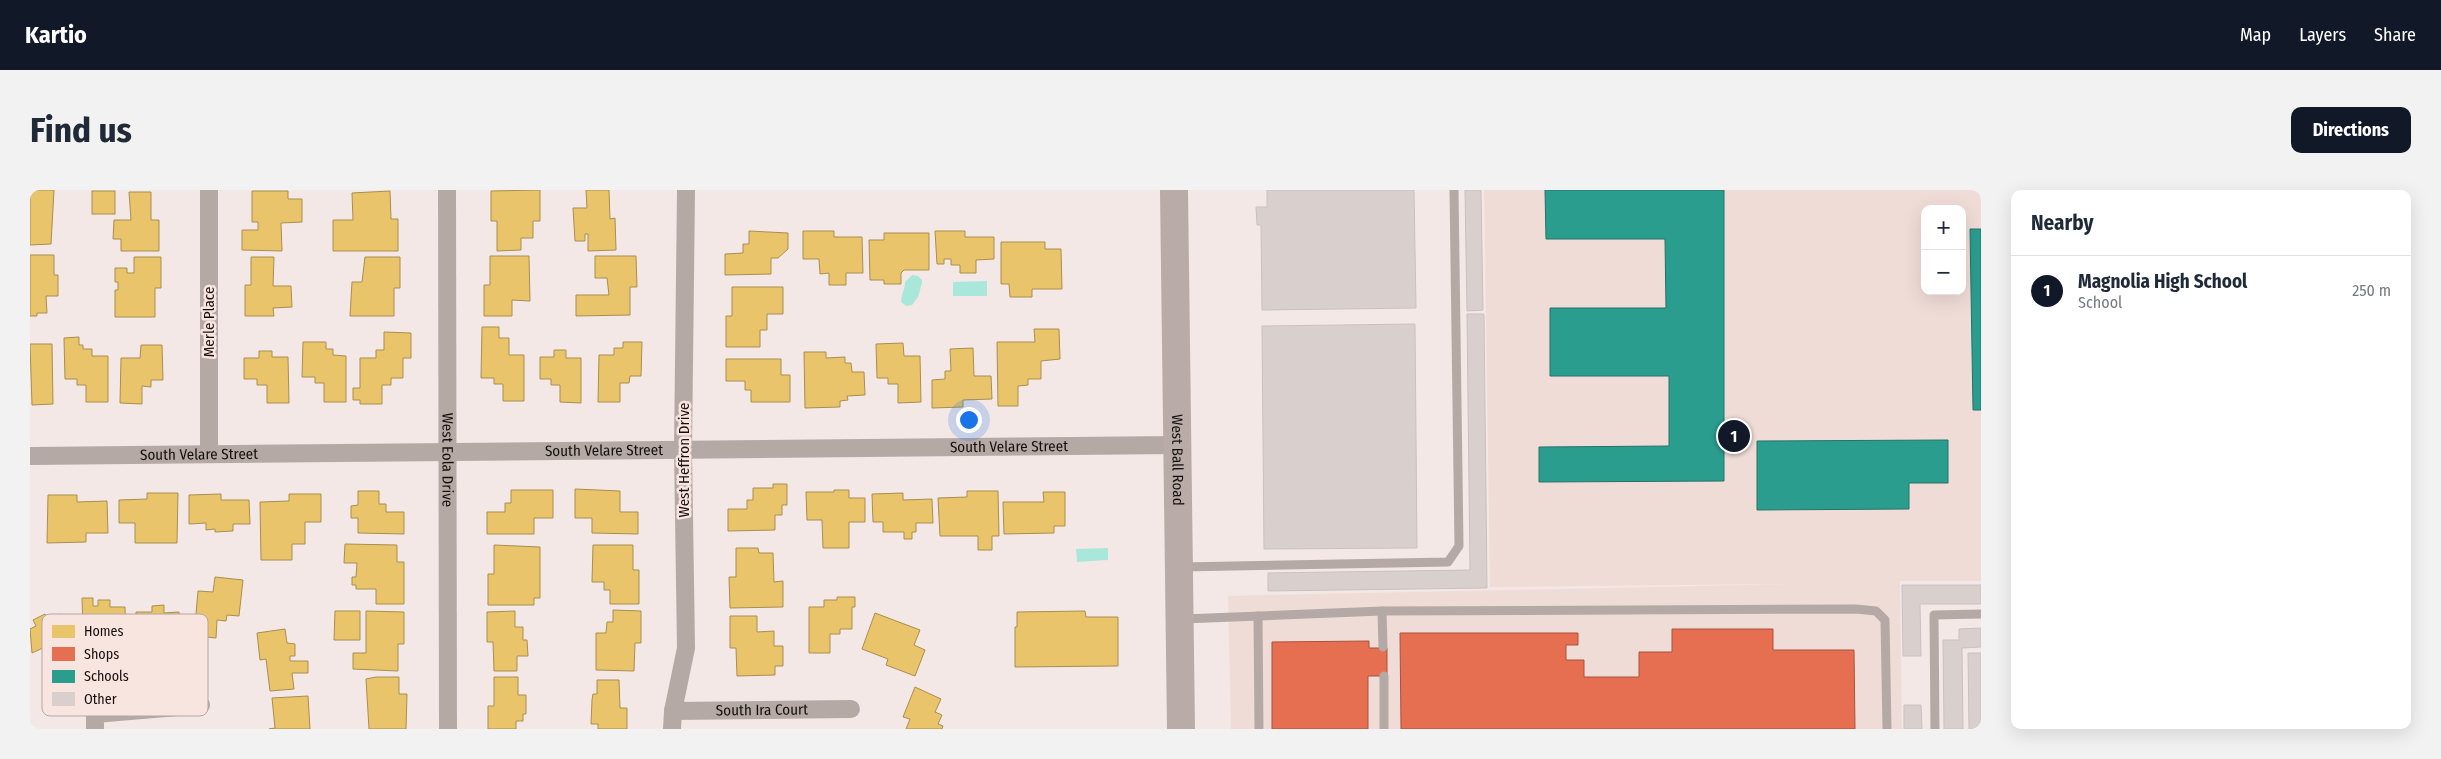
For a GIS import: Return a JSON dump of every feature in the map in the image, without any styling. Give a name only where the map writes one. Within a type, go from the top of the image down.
[{"type":"main road","name":"West Ball Road","points":[[1174,190],[1181,729]]},
{"type":"street","name":"Merle Place","points":[[209,190],[209,454]]},
{"type":"street","name":"West Eola Drive","points":[[447,190],[448,729]]},
{"type":"street","name":"West Heffron Drive","points":[[672,729],[673,711],[686,648],[683,450],[686,190]]},
{"type":"street","name":"South Velare Street","points":[[30,456],[1177,445]]},
{"type":"street","name":"South Ira Court","points":[[673,711],[851,709]]},
{"type":"street","points":[[95,721],[128,716]]},
{"type":"lane","points":[[1179,567],[1448,562],[1460,546],[1454,190]]},
{"type":"lane","points":[[1179,619],[1382,611],[1836,609],[1876,611],[1885,620],[1887,729]]},
{"type":"lane","points":[[1382,611],[1383,647]]},
{"type":"lane","points":[[1934,729],[1934,615],[1981,614]]},
{"type":"lane","points":[[1258,616],[1259,729]]},
{"type":"lane","points":[[1384,676],[1384,729]]},
{"type":"shaded area","points":[[1484,190],[1981,190],[1981,581],[1900,581],[1902,729],[1231,729],[1228,596],[1787,584],[1490,587]]},
{"type":"water","points":[[912,275],[918,276],[922,283],[918,297],[912,305],[906,306],[901,302],[905,282]]},
{"type":"water","points":[[987,281],[987,296],[953,296],[953,282]]},
{"type":"water","points":[[1108,548],[1108,560],[1077,562],[1076,549]]},
{"type":"building: Homes","points":[[30,190],[54,190],[51,244],[30,245]]},
{"type":"building: Homes","points":[[540,190],[540,221],[533,221],[533,238],[521,238],[521,250],[497,251],[497,221],[491,221],[491,191]]},
{"type":"building: Homes","points":[[586,190],[609,190],[610,219],[615,218],[616,250],[588,251],[588,234],[585,234],[585,241],[575,241],[573,208],[587,208]]},
{"type":"building: Homes","points":[[92,191],[115,191],[115,214],[92,214]]},
{"type":"building: Homes","points":[[252,191],[288,191],[288,199],[302,199],[302,222],[281,223],[282,251],[242,250],[242,230],[258,230],[258,222],[252,222]]},
{"type":"building: Homes","points":[[390,191],[391,219],[398,219],[398,251],[333,251],[333,220],[353,220],[352,193]]},
{"type":"building: Homes","points":[[129,192],[151,192],[151,220],[159,220],[159,251],[121,251],[121,239],[113,239],[114,220],[131,220]]},
{"type":"building: Homes","points":[[749,231],[788,233],[788,249],[778,258],[771,258],[771,274],[725,275],[725,254],[743,253],[743,244],[749,244]]},
{"type":"building: Homes","points":[[803,231],[834,231],[834,237],[862,237],[863,273],[846,273],[846,285],[829,285],[829,273],[820,274],[819,259],[803,259]]},
{"type":"building: Homes","points":[[935,231],[965,231],[965,237],[994,237],[994,259],[976,260],[976,273],[960,273],[960,265],[951,265],[951,259],[944,259],[944,264],[937,264]]},
{"type":"building: Homes","points":[[884,233],[929,233],[929,270],[904,270],[901,273],[901,284],[884,284],[884,280],[870,280],[869,240],[884,240]]},
{"type":"building: Homes","points":[[1001,242],[1045,242],[1045,249],[1061,249],[1062,289],[1032,289],[1032,297],[1010,297],[1009,284],[1001,284]]},
{"type":"building: Homes","points":[[30,255],[54,255],[54,275],[58,275],[58,296],[46,296],[47,313],[37,313],[37,316],[30,316]]},
{"type":"building: Homes","points":[[490,256],[529,256],[530,301],[512,300],[512,316],[484,316],[484,285],[490,285]]},
{"type":"building: Homes","points":[[595,256],[636,256],[637,287],[630,287],[630,315],[576,316],[576,295],[609,295],[607,278],[595,278]]},
{"type":"building: Homes","points":[[134,257],[161,257],[161,288],[155,288],[155,317],[115,317],[115,290],[118,290],[118,282],[115,282],[115,268],[127,268],[127,273],[134,273]]},
{"type":"building: Homes","points":[[251,257],[274,257],[273,286],[291,286],[292,307],[273,308],[274,316],[245,316],[245,285],[251,285]]},
{"type":"building: Homes","points":[[365,257],[400,257],[400,288],[394,288],[394,316],[350,316],[352,282],[362,282]]},
{"type":"building: Homes","points":[[732,287],[783,287],[783,314],[767,314],[767,330],[760,330],[760,347],[726,347],[726,316],[732,316]]},
{"type":"building: Homes","points":[[482,327],[499,327],[499,338],[509,338],[509,355],[524,355],[524,401],[503,401],[503,384],[494,384],[494,378],[481,378]]},
{"type":"building: Homes","points":[[1034,329],[1059,329],[1060,359],[1041,361],[1041,379],[1028,379],[1028,385],[1018,386],[1018,406],[998,406],[997,342],[1035,342]]},
{"type":"building: Homes","points":[[384,332],[411,333],[411,358],[403,358],[403,378],[391,378],[391,385],[382,385],[382,404],[360,404],[360,400],[353,400],[353,388],[360,388],[360,358],[376,358],[376,350],[384,350]]},
{"type":"building: Homes","points":[[79,337],[79,345],[83,345],[83,349],[92,349],[92,356],[108,356],[108,402],[86,402],[86,385],[77,385],[77,379],[65,379],[64,338]]},
{"type":"building: Homes","points":[[303,342],[326,342],[326,349],[333,349],[333,355],[346,356],[346,402],[324,402],[324,383],[315,383],[315,377],[302,377]]},
{"type":"building: Homes","points":[[623,342],[642,342],[641,376],[630,376],[629,383],[620,383],[620,402],[598,402],[599,355],[614,355],[614,348],[623,348]]},
{"type":"building: Homes","points":[[903,343],[904,356],[920,356],[921,402],[898,403],[898,384],[888,384],[888,378],[877,378],[876,344]]},
{"type":"building: Homes","points":[[30,344],[52,344],[53,404],[32,405]]},
{"type":"building: Homes","points":[[141,345],[162,345],[163,380],[151,380],[151,387],[142,386],[142,404],[120,403],[121,358],[140,358]]},
{"type":"building: Homes","points":[[973,348],[974,376],[991,376],[992,399],[963,400],[963,407],[932,408],[932,380],[945,379],[945,371],[951,371],[950,349]]},
{"type":"building: Homes","points":[[554,350],[566,350],[566,358],[581,358],[581,403],[560,402],[560,385],[551,385],[551,379],[540,379],[540,357],[554,357]]},
{"type":"building: Homes","points":[[259,351],[272,351],[272,357],[288,357],[289,403],[267,403],[267,385],[257,385],[257,379],[244,379],[244,358],[259,358]]},
{"type":"building: Homes","points":[[804,352],[826,352],[826,358],[845,357],[845,363],[851,363],[852,372],[864,372],[865,395],[847,396],[848,400],[840,401],[840,407],[805,408]]},
{"type":"building: Homes","points":[[726,359],[781,359],[781,375],[790,375],[790,402],[751,402],[751,390],[745,390],[745,381],[726,381]]},
{"type":"building: Homes","points":[[773,484],[787,484],[787,505],[782,505],[782,515],[775,515],[775,530],[728,531],[728,509],[747,509],[747,500],[753,500],[753,488],[773,488]]},
{"type":"building: Homes","points":[[575,489],[620,491],[620,512],[638,512],[638,534],[592,533],[592,518],[575,518]]},
{"type":"building: Homes","points":[[511,490],[553,490],[553,518],[534,518],[534,534],[487,534],[487,512],[505,512],[505,503],[511,503]]},
{"type":"building: Homes","points":[[834,490],[849,490],[849,498],[865,498],[865,522],[849,522],[849,548],[823,548],[822,520],[807,520],[806,492],[834,492]]},
{"type":"building: Homes","points":[[358,491],[379,491],[379,504],[386,504],[386,512],[404,512],[404,534],[358,533],[358,518],[351,518],[351,506],[358,505]]},
{"type":"building: Homes","points":[[967,491],[998,491],[999,536],[992,536],[992,550],[978,550],[978,536],[940,536],[938,498],[967,497]]},
{"type":"building: Homes","points":[[1043,492],[1065,492],[1065,526],[1054,526],[1054,533],[1004,534],[1003,502],[1044,502]]},
{"type":"building: Homes","points":[[147,493],[178,493],[177,543],[135,543],[135,523],[119,523],[119,500],[147,499]]},
{"type":"building: Homes","points":[[903,493],[903,500],[932,499],[933,523],[916,523],[916,532],[912,532],[912,539],[904,539],[904,532],[883,532],[883,522],[873,522],[872,494]]},
{"type":"building: Homes","points":[[221,494],[221,500],[249,500],[250,524],[233,524],[233,531],[215,532],[215,529],[206,530],[206,523],[189,524],[189,495]]},
{"type":"building: Homes","points":[[289,494],[321,494],[321,522],[305,522],[305,544],[292,544],[292,560],[261,560],[260,502],[289,501]]},
{"type":"building: Homes","points":[[48,495],[77,495],[77,502],[107,501],[108,533],[86,533],[86,542],[47,543]]},
{"type":"building: Homes","points":[[345,544],[397,545],[397,562],[404,562],[404,604],[376,604],[376,589],[356,589],[356,585],[352,585],[352,577],[356,577],[357,563],[344,563]]},
{"type":"building: Homes","points":[[494,545],[540,547],[540,598],[534,598],[534,605],[488,605],[488,574],[494,574]]},
{"type":"building: Homes","points":[[593,545],[633,545],[633,570],[639,570],[639,604],[610,604],[610,590],[604,590],[604,582],[592,582]]},
{"type":"building: Homes","points":[[736,548],[758,548],[759,553],[773,553],[774,582],[783,581],[783,607],[730,608],[729,577],[736,577]]},
{"type":"building: Homes","points":[[215,577],[243,580],[239,616],[227,615],[226,621],[217,620],[216,638],[208,637],[208,614],[196,614],[198,591],[213,592]]},
{"type":"building: Homes","points":[[837,597],[855,597],[855,607],[852,607],[852,629],[840,629],[840,634],[830,634],[830,653],[809,653],[809,607],[824,607],[824,600],[837,600]]},
{"type":"building: Homes","points":[[82,598],[93,598],[93,606],[98,606],[98,600],[110,600],[110,607],[125,607],[125,614],[83,614]]},
{"type":"building: Homes","points":[[164,605],[164,613],[179,612],[179,614],[136,614],[136,612],[152,612],[152,606]]},
{"type":"building: Homes","points":[[613,610],[641,611],[641,643],[635,643],[634,671],[596,670],[596,633],[606,633],[607,622],[613,622]]},
{"type":"building: Homes","points":[[335,611],[360,611],[360,640],[334,640]]},
{"type":"building: Homes","points":[[366,611],[404,612],[404,644],[398,644],[398,671],[353,669],[353,653],[366,653]]},
{"type":"building: Homes","points":[[515,611],[515,627],[523,627],[523,640],[527,640],[528,656],[517,656],[517,671],[494,671],[493,642],[487,642],[487,612]]},
{"type":"building: Homes","points":[[1085,611],[1086,617],[1118,617],[1118,666],[1015,667],[1017,612]]},
{"type":"building: Homes","points":[[875,613],[920,630],[914,645],[925,650],[915,676],[886,665],[888,659],[862,649]]},
{"type":"building: Homes","points":[[42,616],[42,648],[32,653],[30,629],[36,626],[33,620]]},
{"type":"building: Homes","points":[[730,616],[757,616],[757,632],[774,631],[774,646],[783,646],[783,666],[775,666],[775,675],[737,676],[736,648],[730,648]]},
{"type":"building: Homes","points":[[285,629],[287,643],[295,644],[295,656],[290,656],[290,661],[308,661],[308,673],[292,673],[294,689],[270,691],[266,659],[260,660],[257,633]]},
{"type":"building: Homes","points":[[399,677],[399,694],[407,694],[406,729],[369,729],[366,679]]},
{"type":"building: Homes","points":[[494,677],[518,677],[518,695],[526,695],[526,714],[523,714],[523,721],[516,721],[516,729],[488,729],[488,706],[494,706]]},
{"type":"building: Homes","points":[[597,680],[619,680],[620,708],[627,708],[627,729],[598,729],[598,724],[591,724],[592,700],[593,694],[597,694]]},
{"type":"building: Homes","points":[[915,687],[941,699],[935,712],[942,715],[938,724],[943,726],[942,729],[906,729],[910,719],[903,717]]},
{"type":"building: Homes","points":[[308,696],[310,729],[269,729],[275,728],[272,698]]},
{"type":"building: Shops","points":[[1672,629],[1773,629],[1773,650],[1854,650],[1855,729],[1401,729],[1400,633],[1578,633],[1578,645],[1566,645],[1566,660],[1584,660],[1584,677],[1639,677],[1639,652],[1672,652]]},
{"type":"building: Shops","points":[[1369,641],[1369,648],[1387,648],[1387,676],[1368,676],[1368,729],[1272,729],[1272,642]]},
{"type":"building: Schools","points":[[1545,190],[1724,190],[1724,481],[1539,482],[1539,447],[1669,446],[1669,376],[1550,376],[1550,308],[1666,308],[1665,239],[1546,239]]},
{"type":"building: Schools","points":[[1970,229],[1981,229],[1981,410],[1973,410]]},
{"type":"building: Schools","points":[[1948,440],[1948,483],[1909,483],[1909,509],[1757,510],[1757,441]]},
{"type":"building: Other","points":[[1267,190],[1414,190],[1416,308],[1262,310],[1261,225],[1257,225],[1256,207],[1267,207]]},
{"type":"building: Other","points":[[1465,190],[1481,190],[1483,310],[1467,311]]},
{"type":"building: Other","points":[[1467,314],[1484,314],[1487,588],[1268,591],[1268,573],[1470,570]]},
{"type":"building: Other","points":[[1415,324],[1417,548],[1264,549],[1262,326]]},
{"type":"building: Other","points":[[1902,585],[1981,585],[1981,604],[1920,604],[1921,656],[1903,656]]},
{"type":"building: Other","points":[[1981,628],[1981,647],[1962,648],[1963,729],[1944,729],[1943,640],[1959,640],[1959,629]]},
{"type":"building: Other","points":[[1968,653],[1981,653],[1981,729],[1969,729]]},
{"type":"building: Other","points":[[1904,705],[1921,705],[1922,729],[1904,729]]},
{"type":"place","name":"Magnolia High School","points":[[1734,436]]}]
